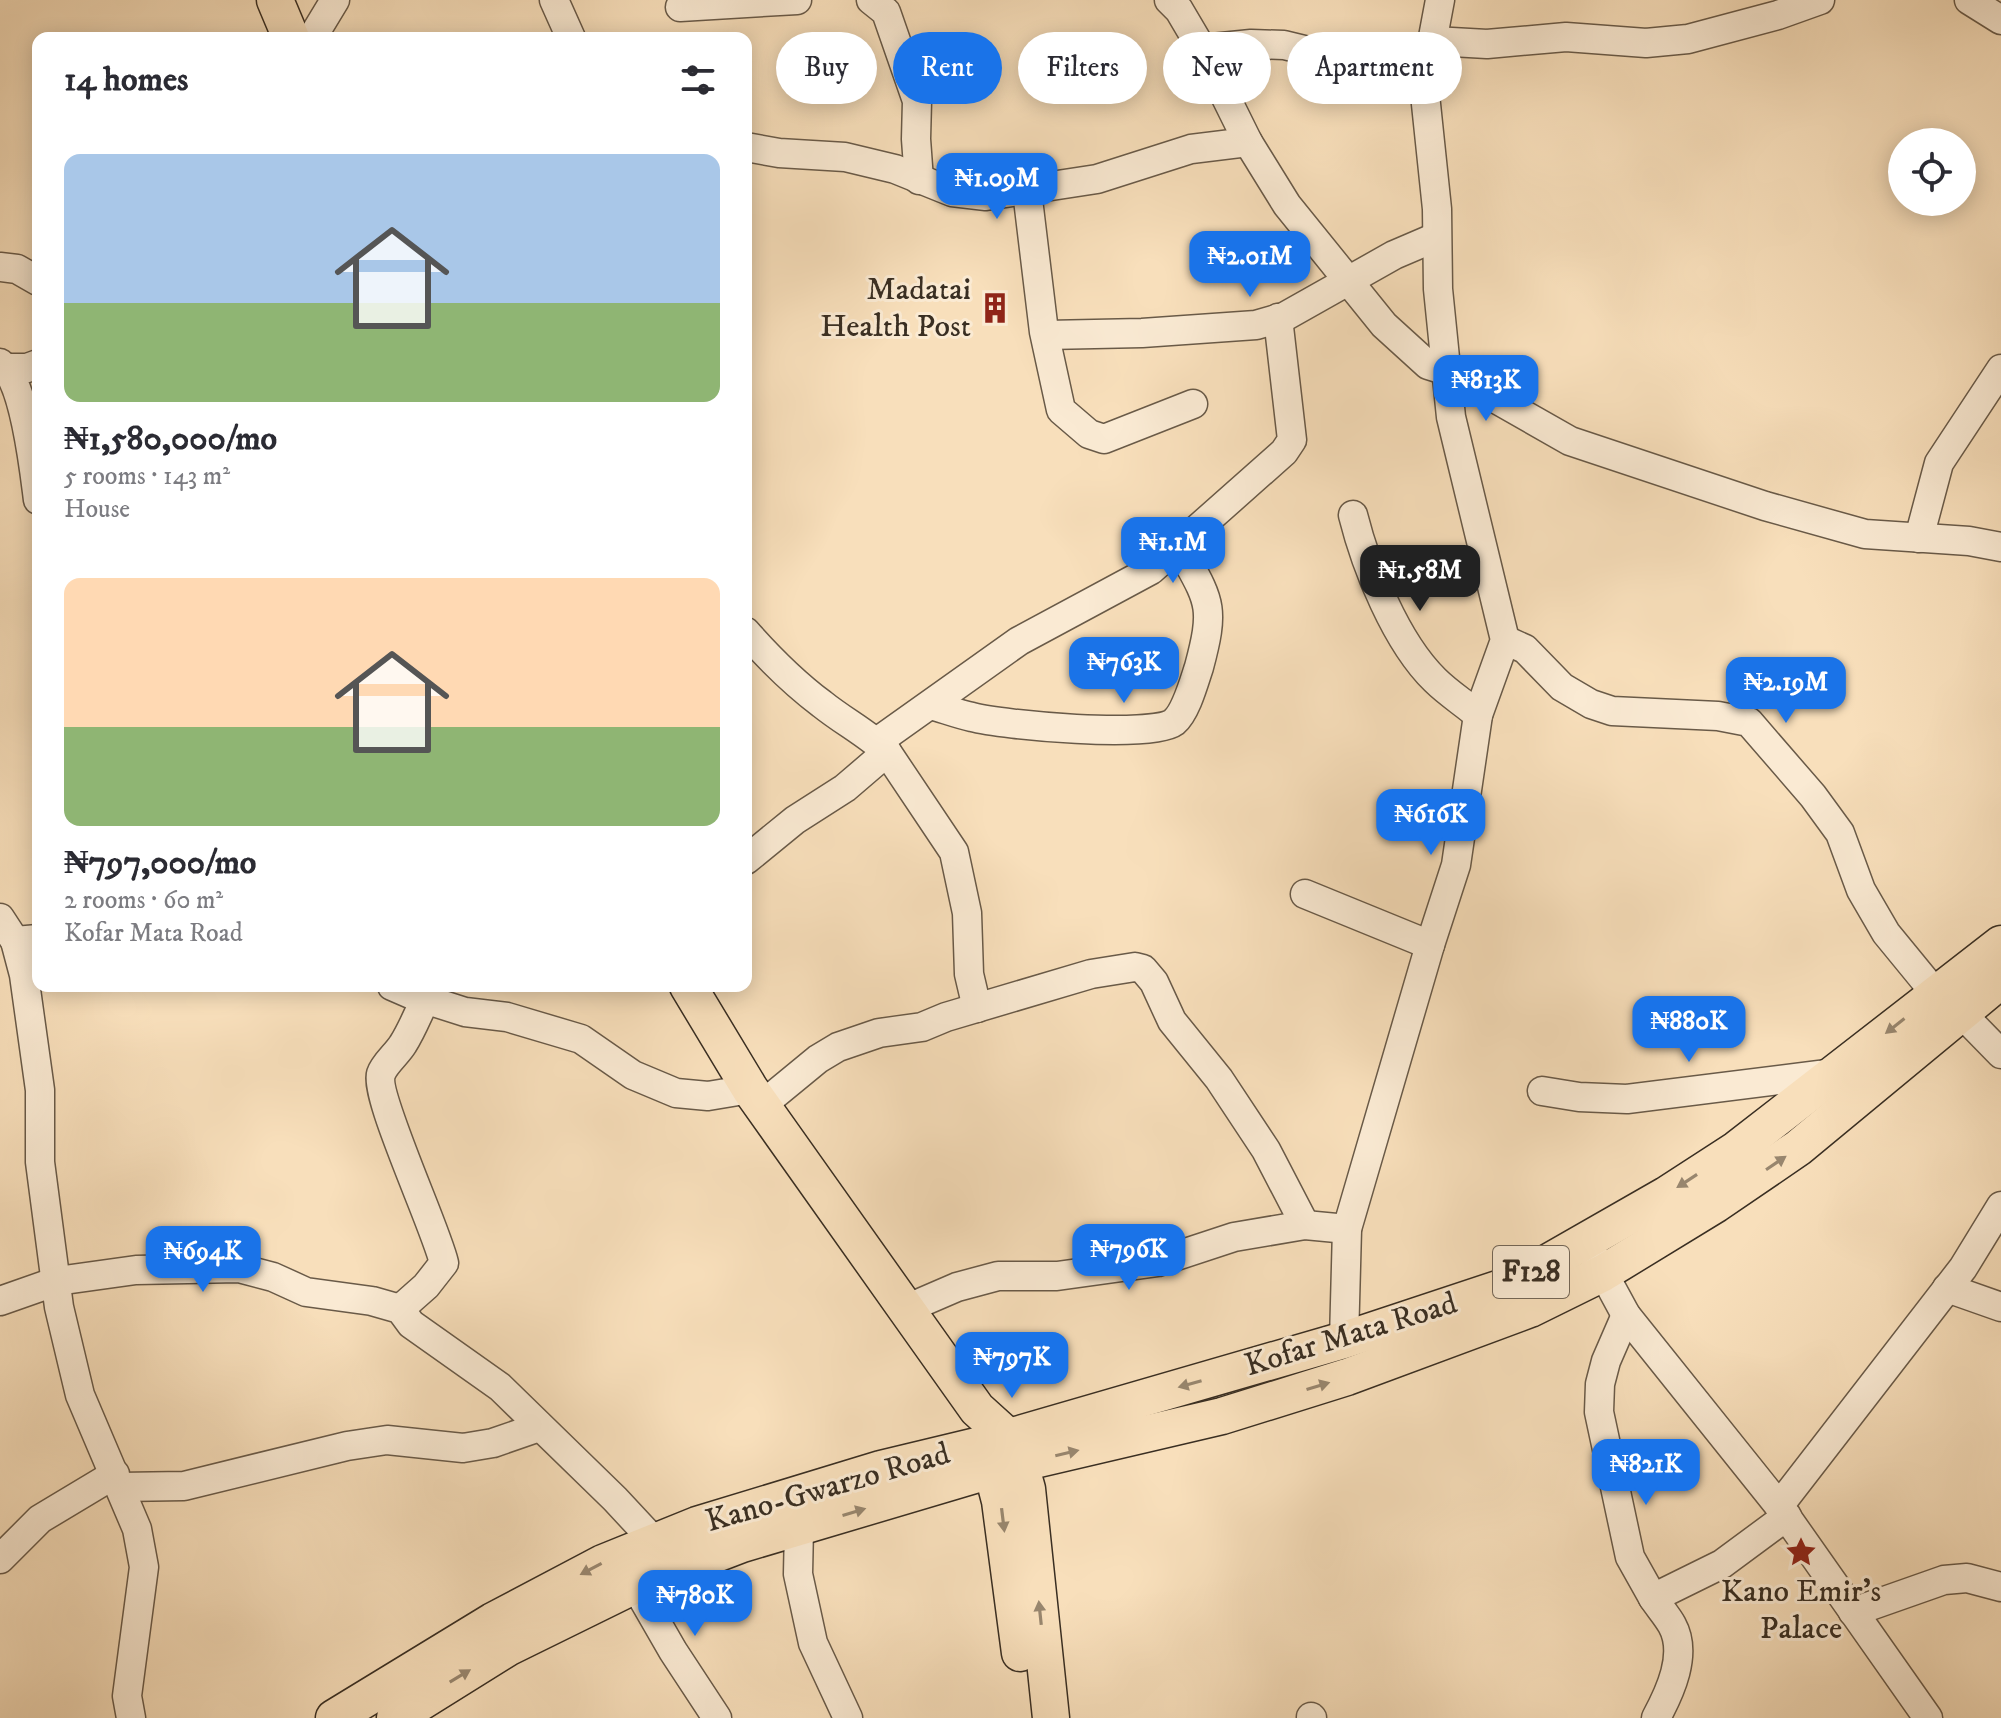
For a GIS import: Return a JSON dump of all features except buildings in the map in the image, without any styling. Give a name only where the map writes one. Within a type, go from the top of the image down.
[{"type":"main road","points":[[275,0],[288,32]]},
{"type":"main road","name":"Kofar Mata Road","points":[[1001,1454],[1222,1416],[1347,1377],[1530,1309],[1603,1273],[1716,1204],[1798,1148],[1948,1003],[2001,944]]},
{"type":"main road","name":"Kofar Mata Road","points":[[1001,1454],[1507,1286],[1666,1195],[1737,1149],[1835,1073],[1948,1003],[2001,980]]},
{"type":"main road","points":[[692,992],[756,1097],[977,1409],[1001,1454],[1027,1489],[1051,1718]]},
{"type":"main road","points":[[1001,1454],[1000,1501],[1028,1718]]},
{"type":"main road","name":"Kano-Gwarzo Road","points":[[395,1718],[509,1647],[635,1585],[742,1544],[799,1527],[1001,1454]]},
{"type":"main road","name":"Kano-Gwarzo Road","points":[[334,1718],[493,1621],[603,1563],[697,1525],[881,1469],[1001,1454]]},
{"type":"street","points":[[316,32],[335,0]]},
{"type":"street","points":[[554,0],[568,32]]},
{"type":"street","points":[[680,7],[797,0]]},
{"type":"street","points":[[871,0],[886,12],[917,101],[919,180]]},
{"type":"street","points":[[1435,32],[1440,0]]},
{"type":"street","points":[[1462,43],[1487,44],[1566,37],[1646,43],[1688,39],[1778,15],[1820,0]]},
{"type":"street","points":[[1969,0],[2001,20]]},
{"type":"street","points":[[1175,3],[1192,32]]},
{"type":"street","points":[[1229,104],[1248,142],[1287,205],[1384,325],[1428,365],[1447,371],[1570,441],[1765,506],[1865,534],[1969,541],[2001,547]]},
{"type":"street","points":[[1344,1340],[1347,1229],[1456,865],[1478,715],[1505,640],[1451,417],[1438,289],[1437,209],[1426,104]]},
{"type":"street","points":[[752,148],[845,157],[895,169],[952,192],[986,196],[1097,179],[1191,149],[1248,142]]},
{"type":"street","points":[[1027,191],[1061,410],[1089,434],[1104,439],[1193,404]]},
{"type":"street","points":[[1047,335],[1142,333],[1256,325],[1313,303],[1394,255],[1436,237]]},
{"type":"street","points":[[0,267],[17,269],[32,278]]},
{"type":"street","points":[[752,855],[795,820],[845,788],[882,747],[931,705],[1019,641],[1151,570],[1290,446],[1292,440],[1278,318]]},
{"type":"street","points":[[32,366],[3,365],[32,450]]},
{"type":"street","points":[[1919,538],[1939,463],[2001,369]]},
{"type":"street","points":[[1353,515],[1380,595],[1408,644],[1433,678],[1478,715]]},
{"type":"street","points":[[931,705],[975,718],[1117,732],[1155,728],[1174,722],[1191,693],[1209,629],[1206,595],[1179,546]]},
{"type":"street","points":[[752,639],[821,704],[882,747],[954,852],[967,913],[969,974],[977,1008]]},
{"type":"street","points":[[1505,640],[1525,649],[1562,687],[1591,704],[1612,711],[1718,716],[1749,722],[1813,796],[1840,833],[1861,890],[1886,933],[1948,1003],[2001,1054]]},
{"type":"street","points":[[1305,894],[1430,945]]},
{"type":"street","points":[[18,932],[40,1090],[40,1162],[59,1307],[80,1395],[137,1529],[144,1567],[127,1696],[131,1718]]},
{"type":"street","points":[[406,992],[465,1012],[507,1017],[581,1039],[633,1075],[676,1093],[756,1097],[838,1047],[879,1033],[922,1027],[1091,974],[1135,967],[1143,969],[1154,982],[1172,1021],[1219,1079],[1266,1150],[1305,1225]]},
{"type":"street","points":[[400,1309],[426,1286],[444,1263],[439,1239],[389,1116],[381,1087],[381,1074],[403,1044],[425,1000]]},
{"type":"street","points":[[1542,1091],[1579,1097],[1627,1099],[1835,1073]]},
{"type":"street","points":[[1653,1598],[1722,1564],[1783,1511],[1980,1242],[2001,1206]]},
{"type":"street","points":[[906,1309],[957,1287],[998,1276],[1057,1276],[1158,1262],[1234,1237],[1305,1225],[1347,1229]]},
{"type":"street","points":[[1586,1240],[1626,1315],[1783,1511],[1928,1718]]},
{"type":"street","points":[[0,1301],[57,1281],[136,1270],[239,1268],[273,1277],[306,1292],[372,1301],[400,1309],[411,1324],[500,1387],[655,1542]]},
{"type":"street","points":[[1947,1288],[2001,1307]]},
{"type":"street","points":[[1626,1315],[1606,1361],[1600,1384],[1599,1412],[1630,1557],[1674,1627],[1678,1655],[1676,1679],[1656,1718]]},
{"type":"street","points":[[0,1559],[40,1519],[118,1480],[184,1486],[347,1446],[387,1440],[463,1448],[493,1443],[539,1427]]},
{"type":"street","points":[[799,1527],[798,1574],[813,1643],[848,1718]]},
{"type":"street","points":[[1853,1612],[1944,1580],[1967,1578],[2001,1587]]},
{"type":"street","points":[[635,1585],[717,1718]]},
{"type":"place","name":"Madatai Health Post","points":[[995,308]]},
{"type":"place","name":"Kano Emir's Palace","points":[[1801,1552]]}]
